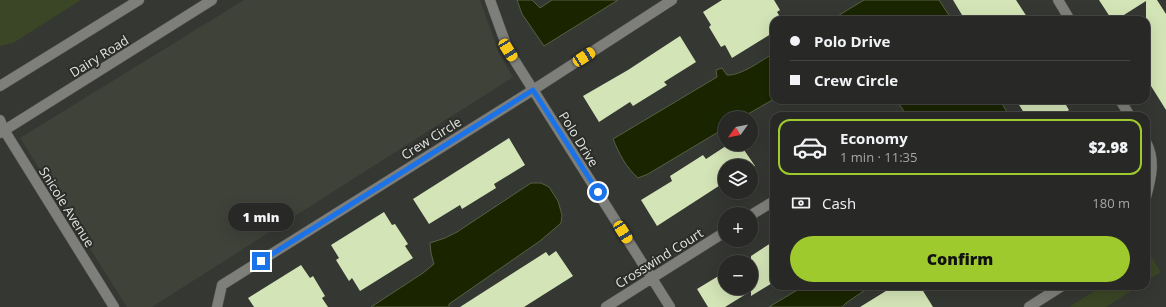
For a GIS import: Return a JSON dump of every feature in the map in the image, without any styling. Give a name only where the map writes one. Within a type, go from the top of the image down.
[{"type":"street","name":"Dairy Road","points":[[0,86],[139,0]]},
{"type":"street","name":"Dairy Road","points":[[2,132],[212,0]]},
{"type":"street","name":"Polo Drive","points":[[490,0],[508,50],[670,307]]},
{"type":"street","name":"Crew Circle","points":[[217,307],[222,285],[533,90],[672,0]]},
{"type":"street","points":[[1058,0],[1068,16]]},
{"type":"street","name":"Snicole Avenue","points":[[0,120],[2,132],[114,307]]},
{"type":"street","points":[[1150,150],[1152,162],[1150,180]]},
{"type":"street","points":[[758,211],[770,203]]},
{"type":"street","name":"Crosswind Court","points":[[606,307],[718,236]]},
{"type":"street","points":[[1029,307],[1056,290]]},
{"type":"shaded area","points":[[0,0],[81,0],[13,43],[0,46]]},
{"type":"shaded area","points":[[244,0],[480,0],[499,53],[513,77],[152,307],[127,307],[20,138]]},
{"type":"shaded area","points":[[517,0],[532,0],[540,8],[552,0],[618,0],[544,46],[522,14]]},
{"type":"shaded area","points":[[864,0],[939,0],[949,16],[838,16]]},
{"type":"shaded area","points":[[770,55],[770,101],[753,111],[718,111],[718,132],[648,174],[638,178],[626,165],[613,139],[717,77],[716,70],[722,68],[727,75],[739,73]]},
{"type":"shaded area","points":[[899,104],[1002,104],[1007,112],[904,112]]},
{"type":"shaded area","points":[[531,183],[541,183],[549,187],[558,201],[562,215],[561,223],[540,241],[449,304],[449,307],[371,307],[423,273],[434,264],[430,243],[457,232]]},
{"type":"shaded area","points":[[1150,255],[1161,272],[1150,279]]},
{"type":"shaded area","points":[[797,290],[865,290],[842,307],[769,307]]},
{"type":"shaded area","points":[[1096,290],[1133,290],[1106,307],[1069,307]]},
{"type":"building","points":[[722,0],[774,0],[780,10],[777,12],[780,16],[770,16],[770,34],[732,58],[725,45],[721,47],[709,27],[711,25],[703,12]]},
{"type":"building","points":[[953,0],[1016,0],[1026,16],[963,16]]},
{"type":"building","points":[[1099,0],[1157,0],[1166,14],[1166,110],[1150,84],[1150,16],[1146,16],[1146,1],[1122,16],[1109,16]]},
{"type":"building","points":[[680,36],[696,62],[664,82],[667,85],[633,106],[630,102],[599,122],[583,96],[628,70]]},
{"type":"building","points":[[1018,104],[1065,104],[1069,110],[1066,112],[1024,112]]},
{"type":"building","points":[[509,138],[525,165],[494,184],[496,188],[462,209],[460,205],[429,224],[413,199]]},
{"type":"building","points":[[718,151],[745,151],[750,159],[718,159],[718,187],[657,226],[641,200],[672,181],[670,176],[703,155],[706,159]]},
{"type":"building","points":[[384,212],[392,225],[395,224],[408,244],[405,246],[413,258],[360,291],[352,278],[349,281],[336,260],[339,258],[331,245]]},
{"type":"building","points":[[770,244],[770,284],[758,292],[758,255],[753,255]]},
{"type":"building","points":[[556,251],[573,276],[524,307],[460,307],[546,252],[549,256]]},
{"type":"building","points":[[301,265],[310,278],[313,276],[325,296],[322,298],[328,307],[254,307],[248,298]]},
{"type":"building","points":[[718,276],[718,295],[744,295],[725,307],[708,307],[697,289]]},
{"type":"building","points":[[888,290],[922,290],[933,307],[860,307]]},
{"type":"route","points":[[261,261],[533,90],[598,192]]}]
